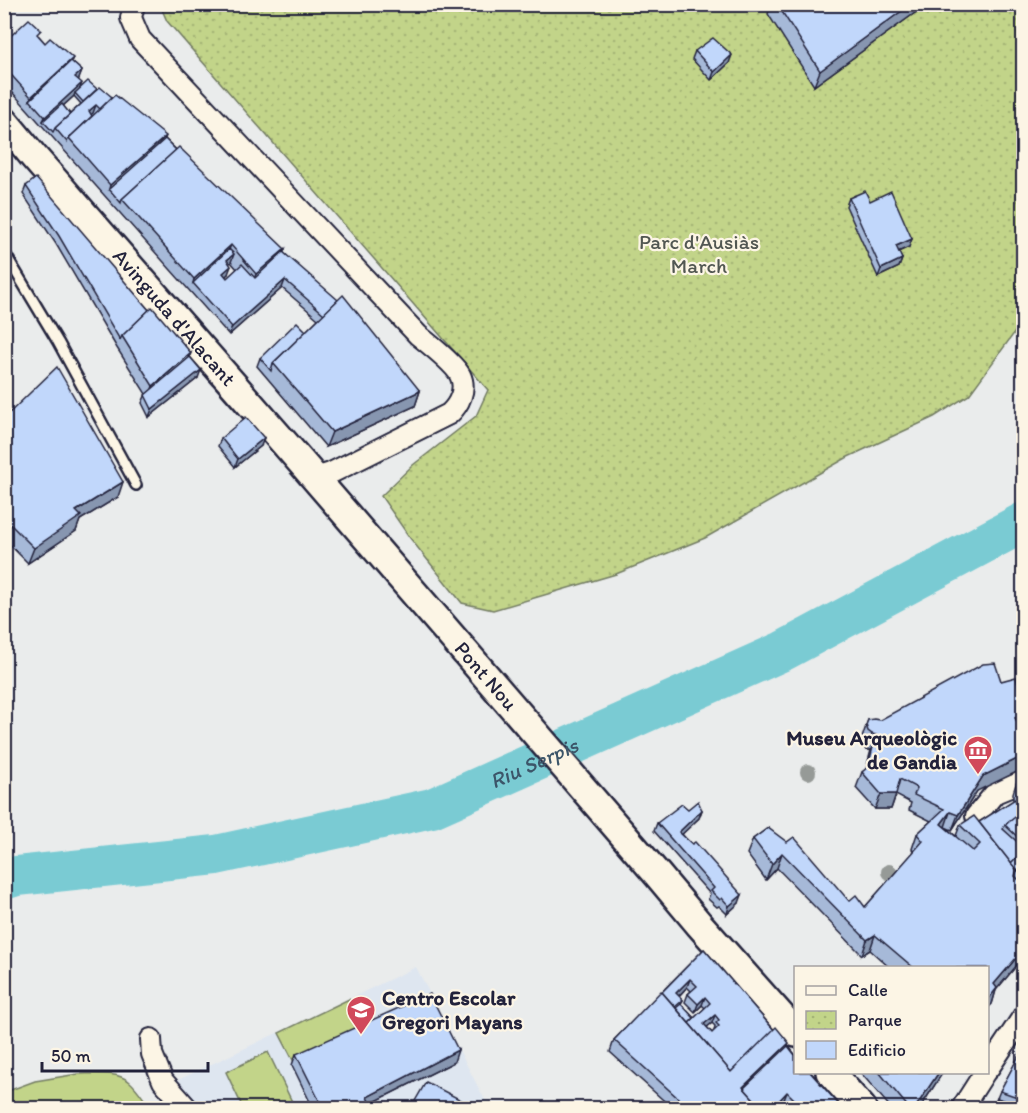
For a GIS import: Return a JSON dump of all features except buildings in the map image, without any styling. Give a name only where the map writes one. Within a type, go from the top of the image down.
[{"type":"street","points":[[134,4],[131,18],[140,39],[418,335],[460,374],[462,393],[458,406],[450,414],[331,474],[320,483]]},
{"type":"street","name":"Avinguda d'Alacant","points":[[4,121],[320,483]]},
{"type":"street","name":"Avinguda d'Alacant","points":[[4,140],[34,157]]},
{"type":"street","name":"Pont Nou","points":[[320,483],[794,1032]]},
{"type":"street","points":[[976,816],[995,793],[1023,781]]},
{"type":"street","points":[[989,1067],[1016,1040],[1023,1015]]},
{"type":"street","points":[[151,1039],[152,1054],[163,1082],[187,1108]]},
{"type":"street","points":[[832,1074],[862,1108]]},
{"type":"street","points":[[962,1108],[984,1074]]},
{"type":"lane","points":[[4,252],[58,342],[136,485]]},
{"type":"shaded area","name":"Centro Escolar Gregori Mayans","points":[[416,967],[489,1108],[199,1108],[176,1081]]},
{"type":"green space","name":"Parc d'Ausiàs March","points":[[160,5],[1023,5],[1023,321],[969,395],[934,417],[848,457],[705,538],[616,574],[493,610],[462,603],[410,538],[381,496],[413,465],[476,416],[488,390],[167,21]]},
{"type":"green space","points":[[349,999],[365,1032],[295,1064],[279,1033]]},
{"type":"green space","points":[[268,1052],[295,1108],[243,1108],[226,1072]]},
{"type":"green space","points":[[78,1074],[105,1074],[125,1078],[151,1108],[5,1108],[5,1092],[35,1081]]},
{"type":"waterway","name":"Riu Serpis","points":[[4,880],[17,876],[216,855],[432,808],[783,651],[1024,522]]},
{"type":"place","name":"Museu Arqueològic de Gandia","points":[[978,776]]},
{"type":"place","name":"Centro Escolar Gregori Mayans","points":[[361,1036]]}]
